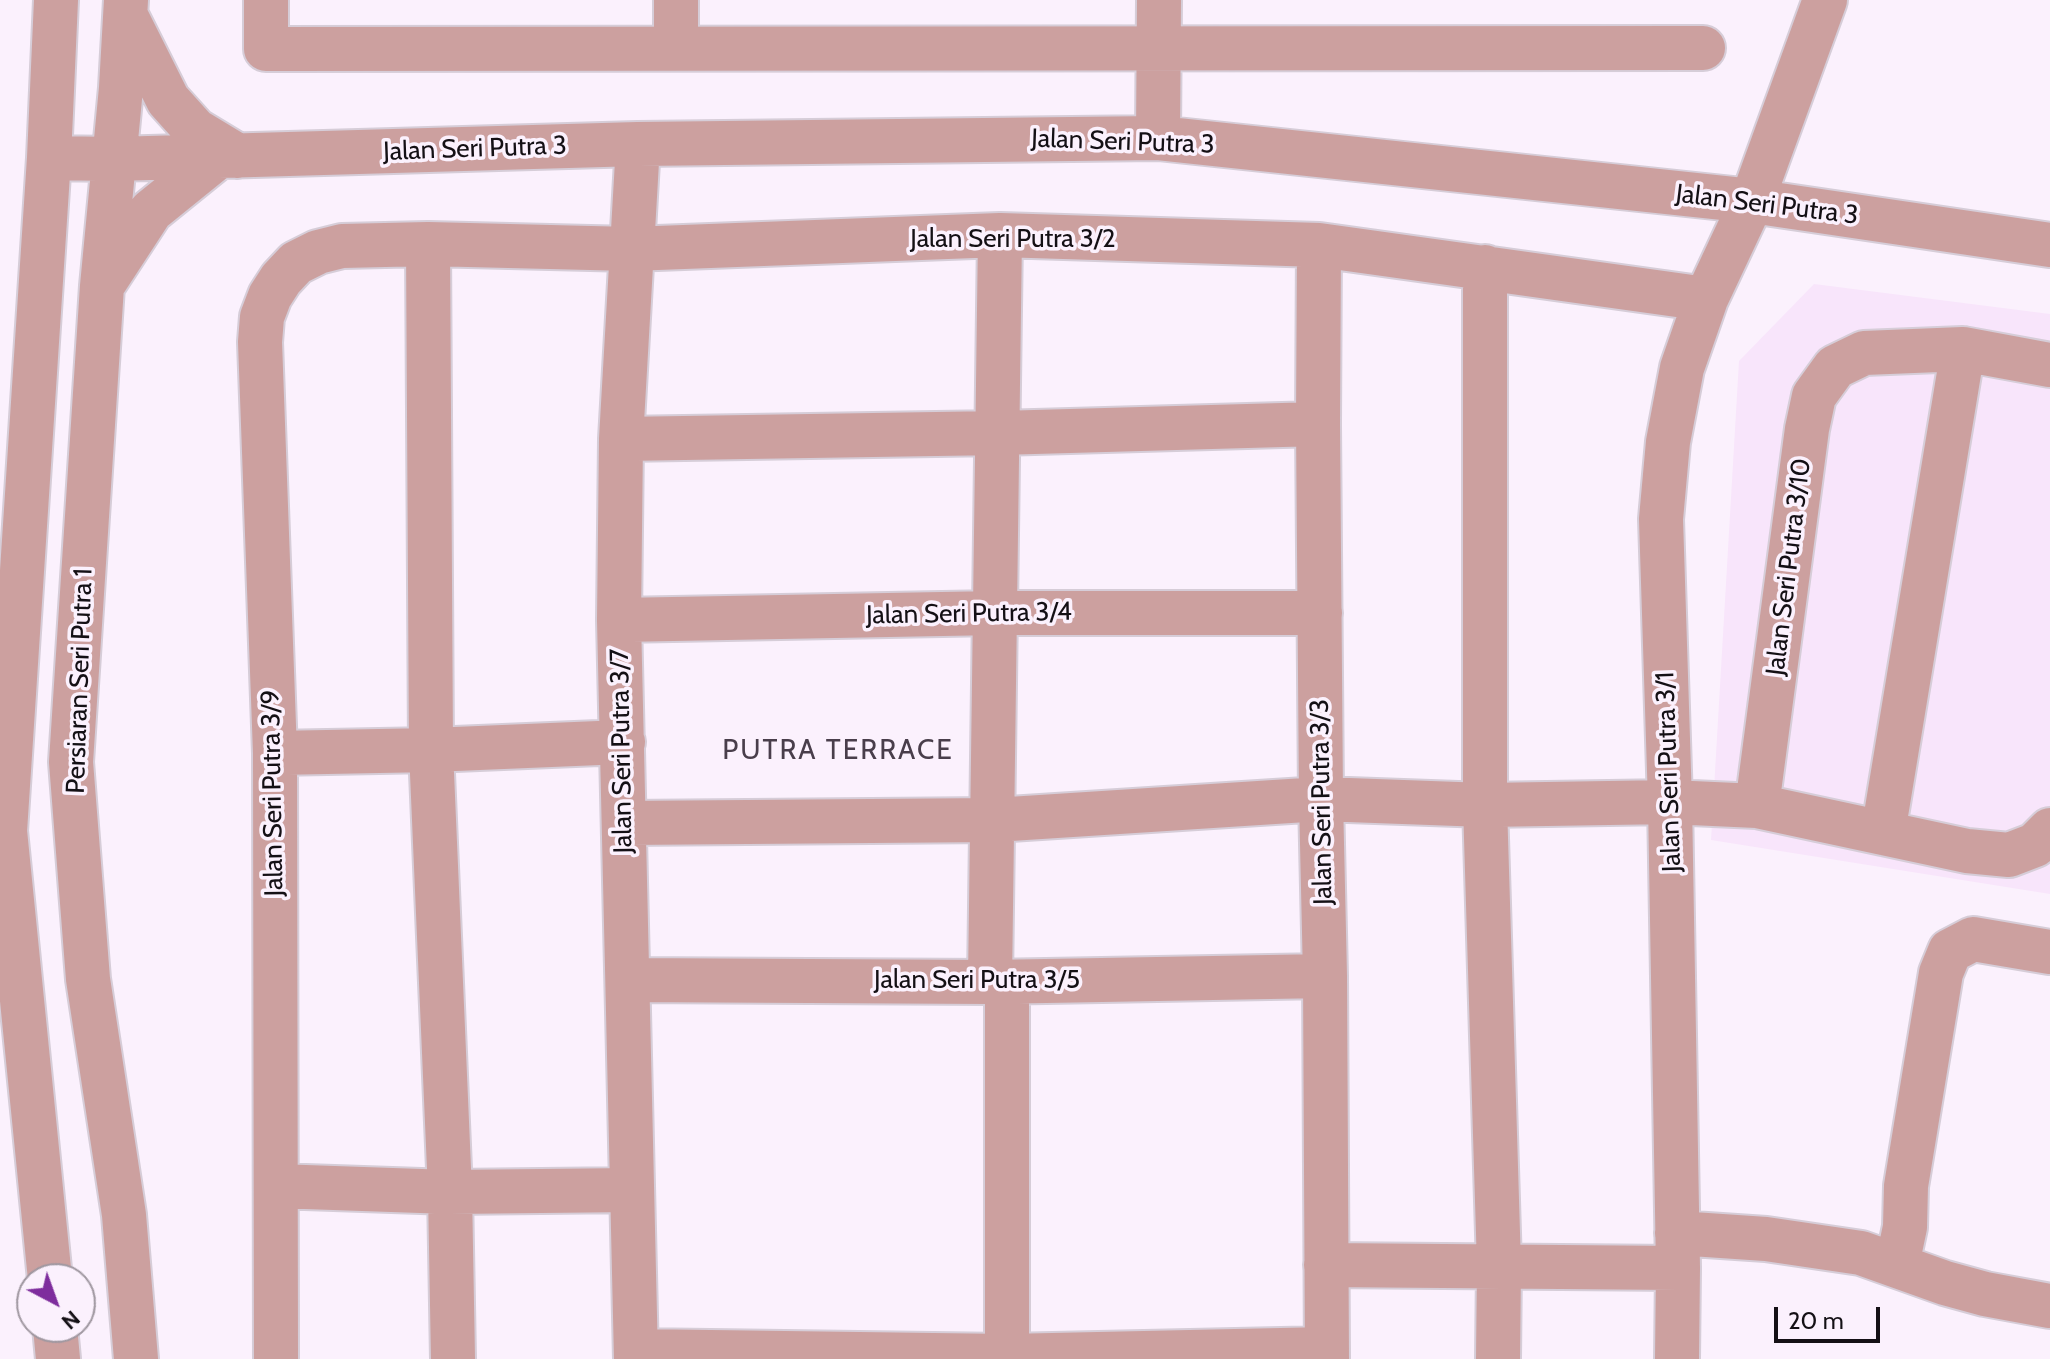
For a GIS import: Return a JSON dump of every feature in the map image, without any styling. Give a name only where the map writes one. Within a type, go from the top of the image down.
[{"type":"street","points":[[48,1263],[5,831],[49,158],[56,0]]},
{"type":"street","points":[[266,0],[266,49],[1703,48]]},
{"type":"street","points":[[676,0],[676,48]]},
{"type":"street","points":[[1158,138],[1159,0]]},
{"type":"street","name":"Jalan Seri Putra 3/1","points":[[1677,1359],[1670,802],[1661,519],[1668,442],[1682,368],[1706,299],[1752,201],[1825,0]]},
{"type":"street","points":[[102,286],[151,211],[228,156],[195,130],[168,100],[126,8]]},
{"type":"street","name":"Persiaran Seri Putra 1","points":[[126,8],[102,286],[71,762],[88,979],[124,1215],[136,1359]]},
{"type":"street","name":"Jalan Seri Putra 3","points":[[49,158],[114,159],[638,144],[1158,138],[1752,201],[2050,245]]},
{"type":"street","name":"Jalan Seri Putra 3/7","points":[[636,1355],[619,620],[621,439],[638,144]]},
{"type":"street","points":[[1000,235],[994,820],[1007,1358]]},
{"type":"street","name":"Jalan Seri Putra 3/2","points":[[318,252],[342,246],[428,244],[631,249],[1000,235],[1319,245],[1706,299]]},
{"type":"street","points":[[428,244],[431,750],[450,1192],[453,1359]]},
{"type":"street","name":"Jalan Seri Putra 3/3","points":[[1319,245],[1327,1354]]},
{"type":"street","name":"Jalan Seri Putra 3/9","points":[[276,1359],[275,753],[260,342],[262,317],[270,296],[296,263],[318,252]]},
{"type":"street","points":[[1485,267],[1485,805],[1499,1266],[1498,1359]]},
{"type":"street","points":[[1883,833],[1963,349],[2050,365]]},
{"type":"street","name":"Jalan Seri Putra 3/10","points":[[1757,806],[1814,396],[1835,367],[1864,353],[1963,349]]},
{"type":"street","points":[[621,439],[1318,424]]},
{"type":"street","name":"Jalan Seri Putra 3/4","points":[[619,620],[996,613],[1320,613]]},
{"type":"street","points":[[275,753],[623,742]]},
{"type":"street","points":[[624,823],[994,820],[1321,799],[1485,805],[1670,802],[1757,806],[1967,851],[2009,855],[2035,845],[2050,830]]},
{"type":"street","points":[[1897,1265],[1905,1227],[1908,1171],[1941,973],[1950,951],[1973,939],[2050,952]]},
{"type":"street","name":"Jalan Seri Putra 3/5","points":[[628,980],[998,982],[1325,976]]},
{"type":"street","points":[[276,1186],[450,1192],[632,1190]]},
{"type":"street","points":[[1326,1265],[1499,1266],[1766,1239],[1861,1253],[1972,1291],[2050,1306]]},
{"type":"street","points":[[636,1355],[1007,1358],[1327,1354]]},
{"type":"shaded area","points":[[1814,284],[2050,314],[2050,894],[1711,840],[1739,361]]},
{"type":"district","name":"PUTRA TERRACE","points":[[838,751]]}]
